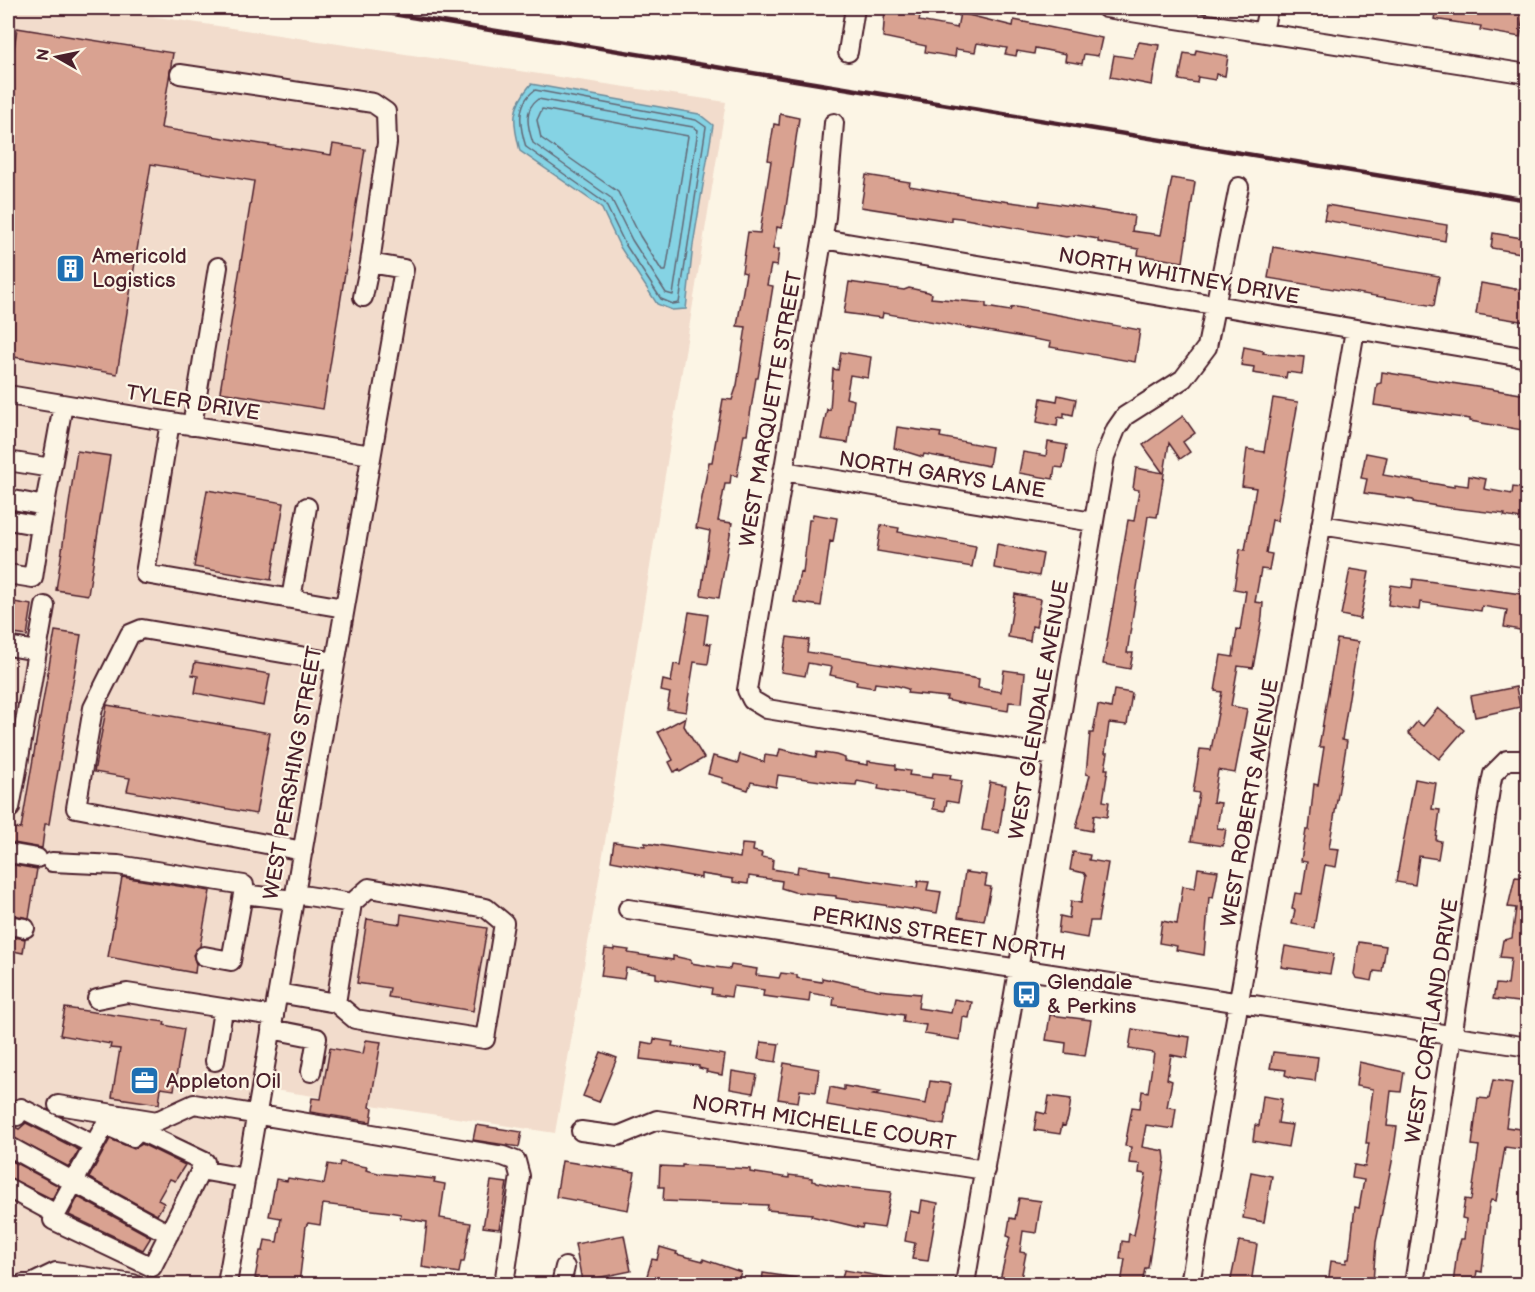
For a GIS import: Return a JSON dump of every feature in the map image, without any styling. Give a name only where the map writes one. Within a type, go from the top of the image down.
[{"type":"street","points":[[848,52],[855,8]]},
{"type":"street","points":[[1106,8],[1527,74]]},
{"type":"street","points":[[1263,32],[1268,8]]},
{"type":"street","points":[[180,74],[373,103],[386,112],[387,142],[363,297]]},
{"type":"street","name":"WEST MARQUETTE STREET","points":[[834,123],[830,190],[823,239],[747,690],[752,700],[767,709],[1054,756]]},
{"type":"street","name":"WEST GLENDALE AVENUE","points":[[965,1284],[1105,456],[1116,429],[1137,406],[1183,379],[1207,347],[1239,187]]},
{"type":"street","name":"NORTH WHITNEY DRIVE","points":[[823,239],[1527,358]]},
{"type":"street","name":"WEST PERSHING STREET","points":[[227,1284],[404,269],[370,263]]},
{"type":"street","points":[[192,426],[218,267]]},
{"type":"street","name":"WEST ROBERTS AVENUE","points":[[1190,1284],[1354,330]]},
{"type":"street","name":"TYLER DRIVE","points":[[8,395],[371,455]]},
{"type":"street","points":[[8,574],[33,578],[63,405]]},
{"type":"street","points":[[170,422],[145,574],[344,608]]},
{"type":"street","points":[[8,461],[51,468]]},
{"type":"street","name":"NORTH GARYS LANE","points":[[783,471],[1093,522]]},
{"type":"street","points":[[8,499],[45,506]]},
{"type":"street","points":[[291,598],[307,507]]},
{"type":"street","points":[[8,520],[41,526]]},
{"type":"street","points":[[1321,525],[1527,558]]},
{"type":"street","points":[[10,808],[12,769],[45,606]]},
{"type":"street","points":[[303,851],[76,808],[93,708],[130,633],[142,629],[335,663]]},
{"type":"street","points":[[8,646],[37,651]]},
{"type":"street","name":"WEST CORTLAND DRIVE","points":[[1414,1284],[1491,783],[1499,766],[1507,760],[1527,760]]},
{"type":"street","points":[[8,853],[45,860],[118,865],[244,885],[231,960],[204,956]]},
{"type":"street","points":[[278,993],[336,1003],[355,1019],[485,1039],[504,923],[486,908],[369,888],[352,903],[336,1003]]},
{"type":"street","points":[[243,894],[352,903]]},
{"type":"street","name":"PERKINS STREET NORTH","points":[[628,909],[1527,1047]]},
{"type":"street","points":[[97,999],[127,993],[223,1010],[318,1038],[311,1072]]},
{"type":"street","points":[[215,1061],[223,1010]]},
{"type":"street","points":[[58,1105],[157,1120],[194,1104],[503,1156],[516,1161],[520,1176],[504,1284]]},
{"type":"street","points":[[8,1112],[16,1116],[21,1108],[94,1145]]},
{"type":"street","name":"NORTH MICHELLE COURT","points":[[581,1131],[618,1136],[657,1120],[985,1170]]},
{"type":"street","points":[[105,1125],[134,1137],[138,1130],[205,1162],[200,1170],[152,1267],[53,1220],[105,1125]]},
{"type":"street","points":[[8,1146],[169,1234]]},
{"type":"street","points":[[200,1170],[245,1178]]},
{"type":"street","points":[[8,1188],[56,1214]]},
{"type":"street","points":[[23,1284],[32,1284],[56,1272],[133,1284]]},
{"type":"shaded area","points":[[8,8],[98,8],[726,102],[595,903],[555,1133],[261,1088],[227,1284],[8,1284]]},
{"type":"water","points":[[531,84],[699,114],[713,125],[693,245],[686,309],[672,310],[657,304],[620,247],[601,207],[520,151],[515,123],[516,108]]},
{"type":"building","points":[[885,8],[909,8],[921,12],[919,21],[957,28],[960,13],[1013,26],[1014,20],[1102,38],[1098,56],[1084,54],[1082,64],[1065,61],[1066,54],[1035,48],[1034,54],[1017,51],[1016,56],[1005,54],[1007,48],[977,43],[975,52],[956,49],[955,57],[925,52],[926,46],[883,37]]},
{"type":"building","points":[[1436,8],[1500,8],[1524,12],[1520,37],[1480,30],[1481,26],[1434,19]]},
{"type":"building","name":"Americold Logistics","points":[[17,28],[173,53],[161,128],[331,155],[333,144],[365,149],[323,409],[220,392],[254,181],[151,164],[117,374],[8,356],[8,62],[12,62]]},
{"type":"building","points":[[1139,42],[1159,45],[1152,85],[1110,77],[1114,55],[1133,58]]},
{"type":"building","points":[[1196,50],[1228,56],[1225,76],[1216,74],[1215,80],[1198,77],[1197,83],[1179,80],[1184,53],[1195,55]]},
{"type":"building","points":[[780,114],[799,118],[785,214],[781,228],[777,227],[773,249],[779,249],[777,266],[771,265],[767,285],[773,286],[747,434],[744,434],[737,476],[731,475],[730,484],[725,484],[718,521],[732,523],[719,598],[701,595],[710,531],[696,528],[709,462],[712,462],[723,399],[732,400],[737,385],[746,327],[737,326],[746,273],[742,272],[748,232],[760,233],[774,124],[779,125]]},
{"type":"building","points":[[866,175],[910,182],[909,186],[974,197],[1039,206],[1040,201],[1134,216],[1132,231],[1161,235],[1172,178],[1195,182],[1183,262],[1138,255],[1139,249],[1098,242],[1098,239],[1075,235],[1066,237],[960,218],[951,217],[951,221],[861,207]]},
{"type":"building","points":[[1327,205],[1447,225],[1445,241],[1324,220]]},
{"type":"building","points":[[1493,233],[1527,239],[1527,254],[1491,248]]},
{"type":"building","points":[[1273,247],[1439,276],[1434,306],[1268,278]]},
{"type":"building","points":[[849,282],[904,290],[909,288],[928,292],[932,294],[931,298],[986,303],[986,307],[1010,311],[1011,308],[1016,307],[1140,330],[1135,362],[1050,347],[1051,342],[883,313],[882,318],[844,313]]},
{"type":"building","points":[[1481,283],[1527,291],[1527,322],[1476,314]]},
{"type":"building","points":[[1244,347],[1264,351],[1263,353],[1304,357],[1302,374],[1287,372],[1286,378],[1253,373],[1254,367],[1241,365]]},
{"type":"building","points":[[841,352],[871,357],[868,378],[850,375],[846,398],[854,400],[848,443],[821,439],[827,409],[830,410],[833,369],[838,370]]},
{"type":"building","points":[[1382,372],[1527,395],[1527,425],[1523,424],[1522,430],[1470,421],[1470,419],[1374,405],[1377,384],[1381,383]]},
{"type":"building","points":[[1058,395],[1076,399],[1073,415],[1064,413],[1064,418],[1058,417],[1057,426],[1037,422],[1041,398],[1057,401]]},
{"type":"building","points":[[1273,398],[1298,402],[1277,521],[1272,520],[1266,553],[1272,554],[1269,570],[1261,569],[1255,602],[1263,603],[1253,668],[1238,666],[1231,706],[1247,709],[1235,773],[1218,770],[1213,802],[1221,803],[1217,828],[1226,829],[1223,846],[1191,841],[1199,793],[1193,792],[1200,749],[1211,750],[1222,692],[1215,691],[1221,655],[1233,657],[1237,629],[1240,630],[1246,591],[1234,589],[1240,549],[1245,550],[1256,488],[1242,486],[1247,449],[1264,452]]},
{"type":"building","points":[[1183,416],[1195,433],[1183,442],[1190,452],[1180,459],[1169,443],[1157,517],[1148,516],[1127,653],[1133,653],[1130,669],[1103,664],[1128,520],[1134,521],[1139,490],[1133,489],[1136,468],[1163,473],[1143,445]]},
{"type":"building","points":[[897,427],[941,433],[940,437],[992,447],[989,466],[924,454],[923,457],[894,448]]},
{"type":"building","points":[[1048,442],[1067,445],[1063,468],[1055,467],[1053,479],[1019,473],[1023,452],[1046,456]]},
{"type":"building","points":[[77,451],[110,456],[88,595],[56,590]]},
{"type":"building","points":[[1366,453],[1387,457],[1383,475],[1454,487],[1454,484],[1468,486],[1469,476],[1486,479],[1484,489],[1512,494],[1513,487],[1527,489],[1527,513],[1522,512],[1521,519],[1504,516],[1505,514],[1443,507],[1364,493],[1367,479],[1361,478]]},
{"type":"building","points":[[207,490],[284,503],[271,580],[194,567]]},
{"type":"building","points":[[813,514],[837,518],[833,542],[830,541],[821,606],[794,602],[800,572],[803,573],[809,520],[812,520]]},
{"type":"building","points":[[881,525],[899,528],[898,532],[976,546],[972,567],[877,551]]},
{"type":"building","points":[[997,544],[1043,554],[1039,576],[994,568]]},
{"type":"building","points":[[1350,569],[1369,572],[1360,619],[1341,615]]},
{"type":"building","points":[[1413,579],[1521,594],[1520,599],[1527,600],[1525,631],[1504,627],[1507,610],[1482,606],[1481,611],[1420,602],[1419,610],[1388,605],[1391,585],[1412,588]]},
{"type":"building","points":[[1015,594],[1041,599],[1036,627],[1032,626],[1030,641],[1008,637]]},
{"type":"building","points":[[8,601],[32,605],[27,636],[8,633]]},
{"type":"building","points":[[689,612],[708,615],[704,643],[711,644],[708,664],[694,662],[686,712],[667,709],[670,693],[661,691],[663,680],[671,682],[674,664],[680,665]]},
{"type":"building","points":[[55,631],[81,635],[49,824],[45,824],[42,848],[8,842],[8,827],[21,829]]},
{"type":"building","points":[[787,637],[809,640],[807,652],[979,679],[978,688],[1001,692],[1004,670],[1025,673],[1022,703],[1009,702],[1008,711],[946,700],[947,697],[907,693],[908,689],[898,686],[875,683],[874,688],[856,685],[857,681],[830,675],[832,667],[808,663],[805,676],[781,672]]},
{"type":"building","points":[[1337,639],[1358,642],[1342,740],[1347,741],[1329,848],[1339,849],[1336,867],[1325,865],[1314,928],[1292,924],[1295,910],[1292,909],[1295,893],[1302,894],[1307,862],[1301,861],[1306,830],[1309,830],[1314,784],[1318,785],[1324,747],[1319,747]]},
{"type":"building","points":[[195,662],[270,674],[264,706],[195,693],[198,676],[192,675]]},
{"type":"building","points":[[1516,687],[1520,707],[1475,717],[1471,696]]},
{"type":"building","points":[[1114,690],[1132,693],[1127,725],[1109,723],[1105,753],[1108,753],[1105,769],[1108,769],[1103,801],[1109,802],[1107,817],[1094,815],[1092,831],[1076,828],[1090,775],[1086,774],[1090,733],[1093,733],[1098,705],[1111,708]]},
{"type":"building","points":[[107,705],[270,733],[256,814],[127,791],[130,778],[94,772]]},
{"type":"building","points":[[1438,708],[1464,730],[1439,759],[1408,733],[1417,722],[1423,726]]},
{"type":"building","points":[[686,717],[684,726],[704,758],[680,772],[679,769],[674,772],[669,762],[673,760],[658,732]]},
{"type":"building","points":[[780,749],[816,757],[817,752],[836,755],[845,758],[845,761],[868,765],[868,761],[896,765],[896,769],[910,771],[909,775],[932,778],[933,773],[951,775],[950,779],[962,781],[958,803],[947,801],[945,811],[933,809],[934,799],[878,789],[879,785],[857,781],[856,785],[842,784],[778,775],[776,787],[751,782],[748,790],[722,782],[723,778],[708,774],[713,756],[738,763],[740,754],[764,762],[765,755],[778,757]]},
{"type":"building","points":[[1415,779],[1436,783],[1432,809],[1440,810],[1436,840],[1441,841],[1438,859],[1419,856],[1415,885],[1396,882]]},
{"type":"building","points":[[990,782],[1006,785],[999,833],[982,830]]},
{"type":"building","points":[[614,842],[645,846],[645,843],[740,858],[742,844],[754,845],[753,851],[762,853],[761,857],[773,859],[772,869],[797,873],[798,866],[830,871],[830,875],[917,888],[918,881],[929,882],[927,890],[941,892],[937,913],[836,898],[836,896],[794,892],[781,888],[782,881],[749,876],[748,884],[701,874],[701,878],[611,861]]},
{"type":"building","points":[[1073,852],[1090,855],[1089,860],[1108,863],[1098,921],[1090,921],[1087,938],[1058,933],[1060,916],[1069,918],[1071,901],[1081,903],[1086,876],[1084,873],[1070,870]]},
{"type":"building","points":[[8,864],[37,869],[29,918],[8,914]]},
{"type":"building","points":[[1198,868],[1218,871],[1213,898],[1209,897],[1204,955],[1176,950],[1177,946],[1159,943],[1162,921],[1177,924],[1183,886],[1195,888]]},
{"type":"building","points":[[965,872],[987,875],[985,886],[991,887],[984,921],[958,917]]},
{"type":"building","points":[[122,877],[210,891],[200,946],[193,955],[196,964],[195,973],[108,957]]},
{"type":"building","points":[[1515,877],[1527,878],[1527,1003],[1493,999],[1496,984],[1508,985],[1511,958],[1500,957],[1503,940],[1512,938],[1516,908],[1508,907]]},
{"type":"building","points":[[401,914],[487,928],[473,1011],[388,997],[390,988],[357,983],[367,919],[400,924]]},
{"type":"building","points":[[8,936],[25,939],[23,953],[8,950]]},
{"type":"building","points":[[1359,942],[1386,946],[1382,972],[1374,971],[1372,981],[1356,978],[1354,974]]},
{"type":"building","points":[[1285,946],[1334,954],[1330,974],[1281,967]]},
{"type":"building","points":[[614,948],[629,950],[628,953],[673,960],[673,956],[691,960],[691,963],[715,967],[730,969],[731,965],[757,969],[756,975],[779,978],[781,973],[822,982],[822,978],[878,990],[920,994],[918,1008],[951,1013],[954,999],[972,1002],[969,1018],[963,1017],[960,1040],[924,1034],[926,1025],[903,1022],[904,1015],[833,1005],[834,997],[810,993],[809,1002],[763,996],[764,990],[733,986],[731,997],[711,994],[712,988],[656,978],[656,973],[626,968],[624,979],[601,976],[605,949],[614,950]]},
{"type":"building","points":[[65,1008],[165,1022],[164,1025],[184,1029],[174,1090],[161,1088],[159,1104],[112,1097],[120,1049],[110,1048],[111,1044],[60,1035]]},
{"type":"building","points":[[1050,1015],[1091,1020],[1085,1056],[1065,1053],[1066,1043],[1046,1040]]},
{"type":"building","points":[[1132,1029],[1190,1037],[1187,1058],[1171,1055],[1167,1079],[1172,1081],[1167,1107],[1176,1108],[1173,1129],[1146,1125],[1142,1147],[1164,1151],[1165,1159],[1148,1268],[1145,1268],[1142,1284],[1121,1284],[1125,1259],[1120,1259],[1122,1241],[1128,1242],[1129,1234],[1134,1235],[1146,1174],[1139,1173],[1140,1164],[1129,1163],[1131,1147],[1125,1146],[1132,1107],[1140,1108],[1142,1091],[1148,1092],[1154,1053],[1129,1049]]},
{"type":"building","points":[[654,1039],[673,1042],[672,1046],[725,1055],[722,1075],[706,1072],[707,1070],[699,1066],[640,1059],[642,1042],[653,1044]]},
{"type":"building","points":[[366,1040],[381,1042],[370,1107],[373,1108],[371,1122],[310,1112],[312,1098],[321,1099],[330,1048],[363,1054]]},
{"type":"building","points":[[761,1042],[779,1044],[776,1062],[758,1059]]},
{"type":"building","points":[[601,1052],[617,1058],[599,1102],[583,1096]]},
{"type":"building","points":[[1273,1052],[1318,1057],[1315,1081],[1293,1078],[1285,1075],[1286,1070],[1270,1068]]},
{"type":"building","points":[[1359,1062],[1404,1072],[1401,1092],[1391,1091],[1387,1126],[1397,1127],[1376,1242],[1373,1282],[1350,1279],[1349,1284],[1328,1284],[1331,1261],[1346,1263],[1349,1259],[1355,1207],[1359,1208],[1364,1180],[1352,1178],[1354,1165],[1365,1167],[1373,1089],[1356,1086]]},
{"type":"building","points":[[784,1063],[819,1069],[816,1092],[800,1090],[798,1102],[778,1099]]},
{"type":"building","points":[[732,1071],[757,1075],[753,1093],[730,1089]]},
{"type":"building","points":[[1493,1080],[1512,1083],[1506,1127],[1527,1130],[1527,1150],[1505,1147],[1496,1201],[1491,1200],[1489,1205],[1482,1272],[1477,1271],[1475,1284],[1453,1284],[1457,1252],[1461,1239],[1464,1239],[1466,1219],[1462,1218],[1465,1199],[1471,1200],[1479,1146],[1472,1145],[1478,1098],[1489,1099]]},
{"type":"building","points":[[930,1081],[951,1084],[944,1125],[827,1105],[830,1087],[844,1090],[844,1086],[880,1092],[873,1095],[926,1104]]},
{"type":"building","points":[[1049,1096],[1071,1099],[1068,1118],[1065,1126],[1062,1125],[1060,1134],[1034,1130],[1037,1112],[1046,1114]]},
{"type":"building","points":[[1263,1096],[1282,1099],[1278,1123],[1292,1125],[1288,1147],[1253,1141],[1255,1125],[1259,1126]]},
{"type":"building","points":[[26,1123],[79,1150],[69,1167],[8,1135],[8,1124],[19,1129]]},
{"type":"building","points":[[476,1125],[522,1132],[519,1147],[473,1140]]},
{"type":"building","points":[[110,1139],[134,1149],[142,1144],[185,1165],[175,1181],[170,1179],[158,1200],[164,1203],[157,1215],[89,1178]]},
{"type":"building","points":[[8,1159],[59,1186],[52,1199],[8,1177]]},
{"type":"building","points":[[562,1161],[635,1172],[628,1210],[556,1197]]},
{"type":"building","points":[[340,1162],[367,1167],[366,1170],[378,1173],[435,1179],[434,1182],[445,1184],[440,1218],[471,1223],[464,1262],[461,1262],[459,1273],[422,1267],[427,1222],[400,1218],[401,1214],[323,1204],[320,1225],[308,1223],[306,1226],[299,1284],[257,1284],[258,1279],[255,1278],[260,1251],[263,1251],[265,1240],[277,1242],[281,1218],[269,1216],[276,1179],[287,1181],[288,1178],[324,1184],[328,1164],[339,1166]]},
{"type":"building","points":[[682,1165],[750,1169],[750,1172],[789,1178],[789,1175],[812,1178],[812,1181],[834,1186],[891,1192],[884,1228],[863,1225],[862,1228],[811,1216],[812,1214],[767,1210],[768,1205],[663,1201],[664,1187],[659,1187],[660,1166],[682,1167]]},
{"type":"building","points":[[1251,1172],[1272,1176],[1264,1222],[1243,1218]]},
{"type":"building","points":[[491,1181],[507,1183],[499,1229],[483,1227]]},
{"type":"building","points":[[78,1197],[151,1237],[143,1250],[69,1215]]},
{"type":"building","points":[[1019,1198],[1041,1201],[1036,1233],[1023,1231],[1020,1252],[1026,1253],[1020,1284],[999,1284],[1010,1237],[1007,1236],[1010,1218],[1015,1219]]},
{"type":"building","points":[[922,1200],[938,1203],[928,1261],[912,1259],[915,1243],[905,1241],[910,1211],[920,1213]]},
{"type":"building","points":[[624,1235],[631,1271],[582,1281],[575,1244]]},
{"type":"building","points":[[1239,1241],[1257,1244],[1251,1284],[1230,1284]]},
{"type":"building","points":[[660,1247],[677,1252],[676,1254],[703,1261],[703,1259],[741,1272],[737,1284],[667,1284],[646,1279],[652,1259],[657,1260]]},
{"type":"building","points":[[844,1270],[892,1278],[891,1284],[841,1283]]},
{"type":"building","points":[[763,1273],[796,1278],[795,1284],[762,1284]]},
{"type":"railway","points":[[356,8],[1528,200]]},
{"type":"place","name":"Americold Logistics","points":[[71,268]]},
{"type":"place","name":"Glendale & Perkins","points":[[1026,994]]},
{"type":"place","name":"Appleton Oil","points":[[145,1081]]}]
